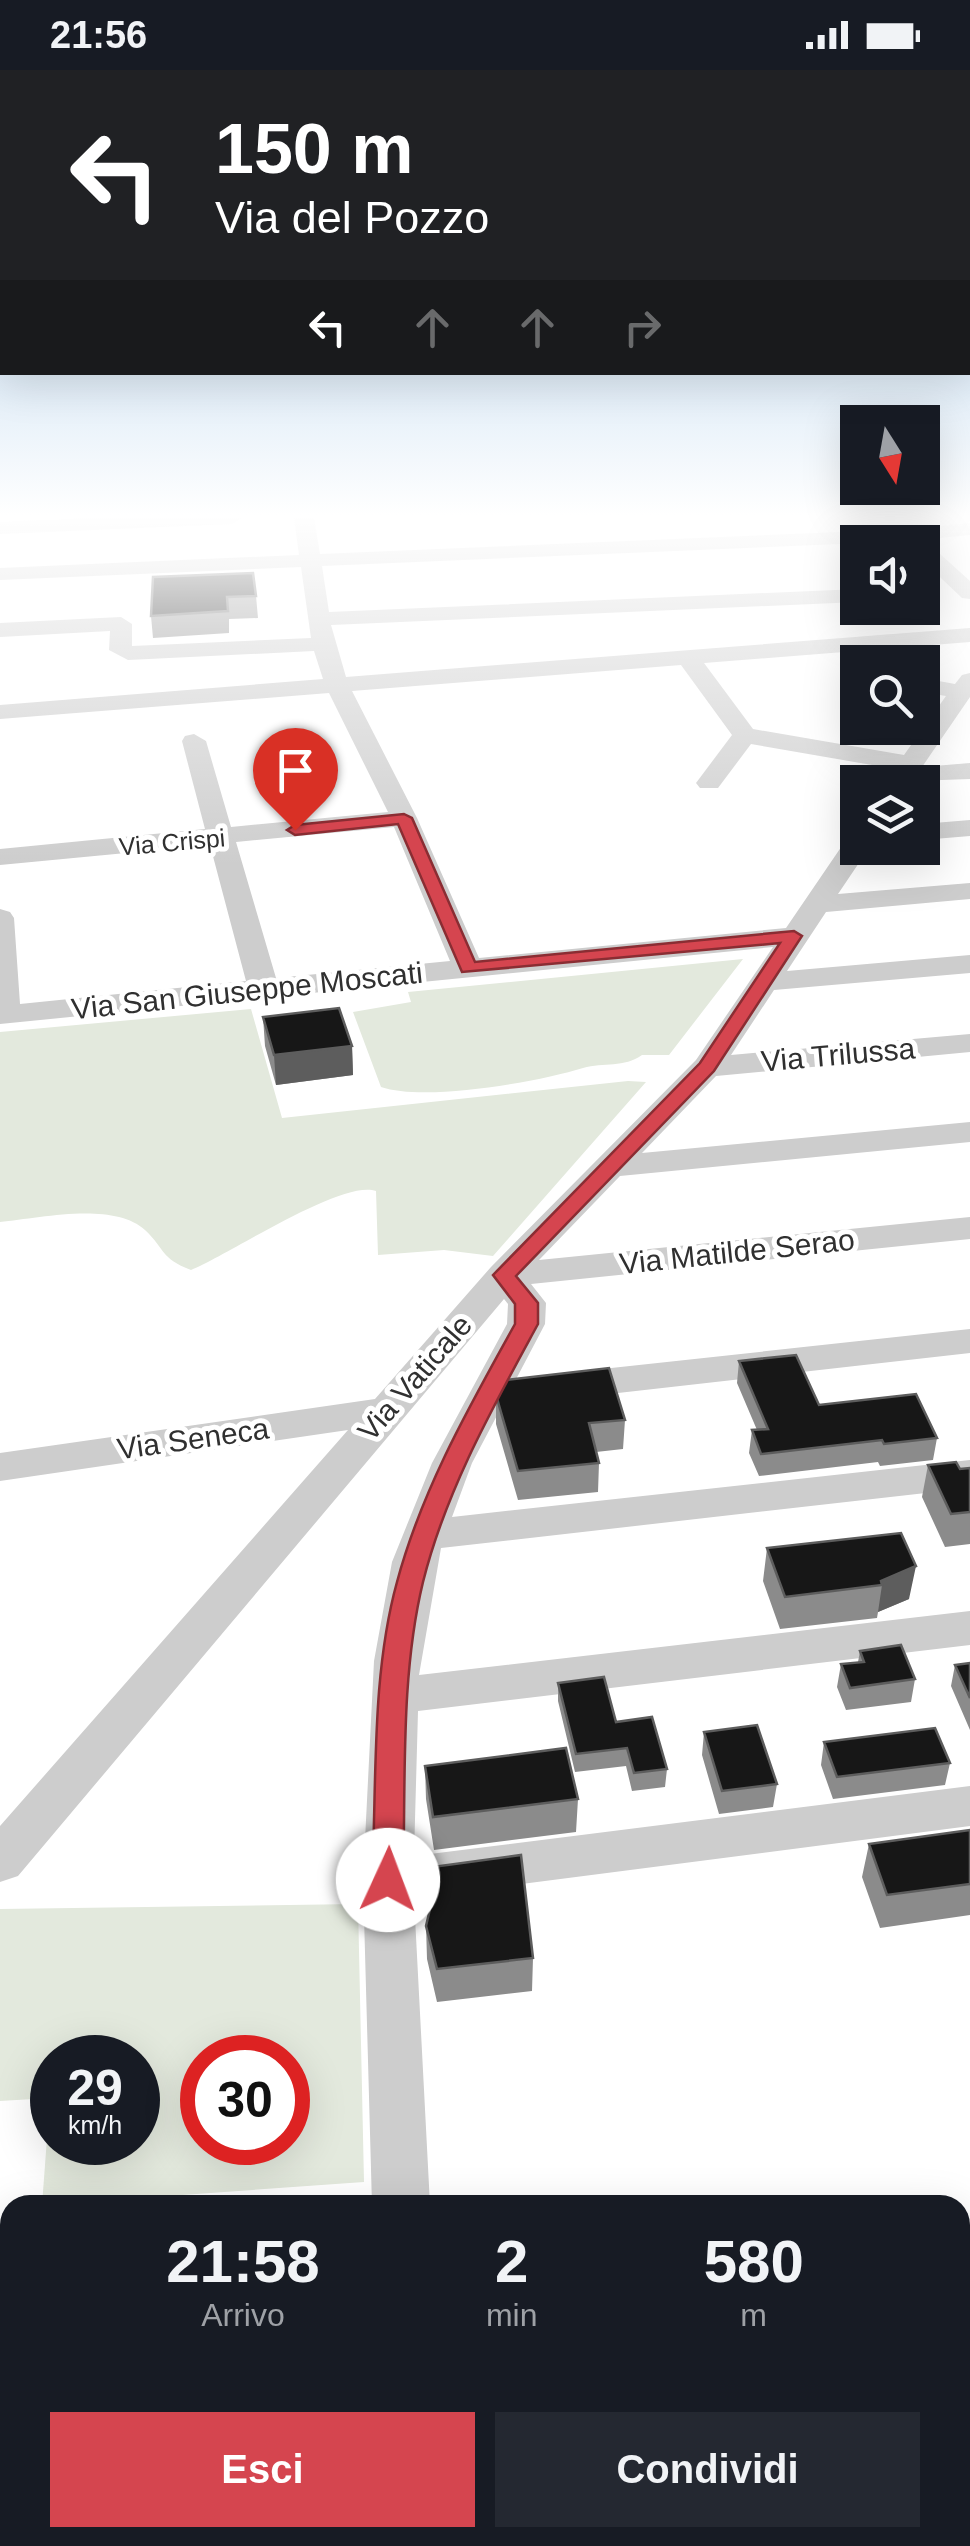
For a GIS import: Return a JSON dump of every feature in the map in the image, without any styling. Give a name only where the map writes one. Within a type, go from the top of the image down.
[{"type":"street","points":[[121,634],[120,650],[128,653],[324,644]]},
{"type":"street","points":[[323,634],[337,685],[404,818],[468,968]]},
{"type":"street","points":[[0,712],[970,635]]},
{"type":"street","points":[[686,655],[745,735],[867,765]]},
{"type":"street","points":[[940,685],[966,686]]},
{"type":"street","points":[[910,765],[966,686]]},
{"type":"street","points":[[708,783],[745,735]]},
{"type":"street","points":[[194,741],[264,990]]},
{"type":"street","points":[[940,772],[970,771]]},
{"type":"street","name":"Via Crispi","points":[[0,858],[404,818]]},
{"type":"street","points":[[940,830],[970,828]]},
{"type":"street","name":"Via Vaticale","points":[[0,1861],[504,1275],[707,1067],[842,865]]},
{"type":"street","points":[[816,904],[970,891]]},
{"type":"street","points":[[0,918],[2,1015]]},
{"type":"street","name":"Via San Giuseppe Moscati","points":[[2,1015],[794,936]]},
{"type":"street","points":[[762,982],[970,964]]},
{"type":"street","name":"Via Trilussa","points":[[707,1067],[970,1042]]},
{"type":"street","points":[[614,1166],[970,1132]]},
{"type":"street","name":"Via Matilde Serao","points":[[504,1275],[970,1228]]},
{"type":"street","points":[[401,2195],[388,1880],[395,1696],[406,1602],[424,1535],[452,1463],[526,1324],[526,1303],[504,1275]]},
{"type":"street","points":[[488,1394],[970,1341]]},
{"type":"street","name":"Via Seneca","points":[[0,1467],[386,1412]]},
{"type":"street","points":[[424,1535],[970,1474]]},
{"type":"street","points":[[395,1696],[970,1628]]},
{"type":"street","points":[[388,1880],[970,1806]]},
{"type":"shaded area","points":[[743,959],[669,1055],[642,1055],[621,1063],[482,1088],[425,1092],[381,1087],[353,1012],[411,1002],[408,992]]},
{"type":"shaded area","points":[[251,1009],[282,1118],[646,1082],[493,1256],[444,1250],[378,1255],[376,1191],[360,1190],[338,1196],[191,1270],[168,1257],[145,1230],[115,1216],[55,1215],[0,1222],[0,1032]]},
{"type":"shaded area","points":[[358,1904],[364,2182],[182,2195],[43,2195],[45,2165],[160,2165],[160,2035],[30,2035],[30,2099],[0,2101],[0,1909]]},
{"type":"building","points":[[339,1008],[352,1046],[274,1055],[263,1017]]},
{"type":"building","points":[[796,1355],[819,1405],[916,1394],[937,1438],[761,1454],[752,1430],[768,1429],[739,1361]]},
{"type":"building","points":[[609,1368],[625,1420],[589,1423],[599,1463],[518,1471],[496,1395],[505,1380]]},
{"type":"building","points":[[956,1462],[960,1469],[970,1468],[970,1512],[951,1514],[928,1465]]},
{"type":"building","points":[[901,1533],[916,1566],[881,1581],[882,1585],[785,1597],[767,1548]]},
{"type":"building","points":[[901,1645],[915,1679],[850,1688],[841,1664],[864,1662],[860,1651]]},
{"type":"building","points":[[970,1663],[970,1698],[955,1665]]},
{"type":"building","points":[[604,1677],[616,1722],[652,1717],[667,1769],[634,1773],[627,1748],[576,1754],[558,1683]]},
{"type":"building","points":[[757,1725],[777,1784],[722,1791],[704,1732]]},
{"type":"building","points":[[935,1728],[950,1763],[837,1777],[824,1742]]},
{"type":"building","points":[[566,1748],[578,1799],[433,1817],[425,1766]]},
{"type":"building","points":[[970,1830],[970,1884],[887,1895],[869,1844]]},
{"type":"building","points":[[521,1855],[533,1958],[437,1969],[426,1926],[430,1909],[425,1868]]},
{"type":"route","points":[[295,830],[404,818],[468,968],[794,936],[707,1067],[504,1275],[526,1303],[526,1324],[452,1463],[410,1582],[397,1661],[388,1880]]}]
